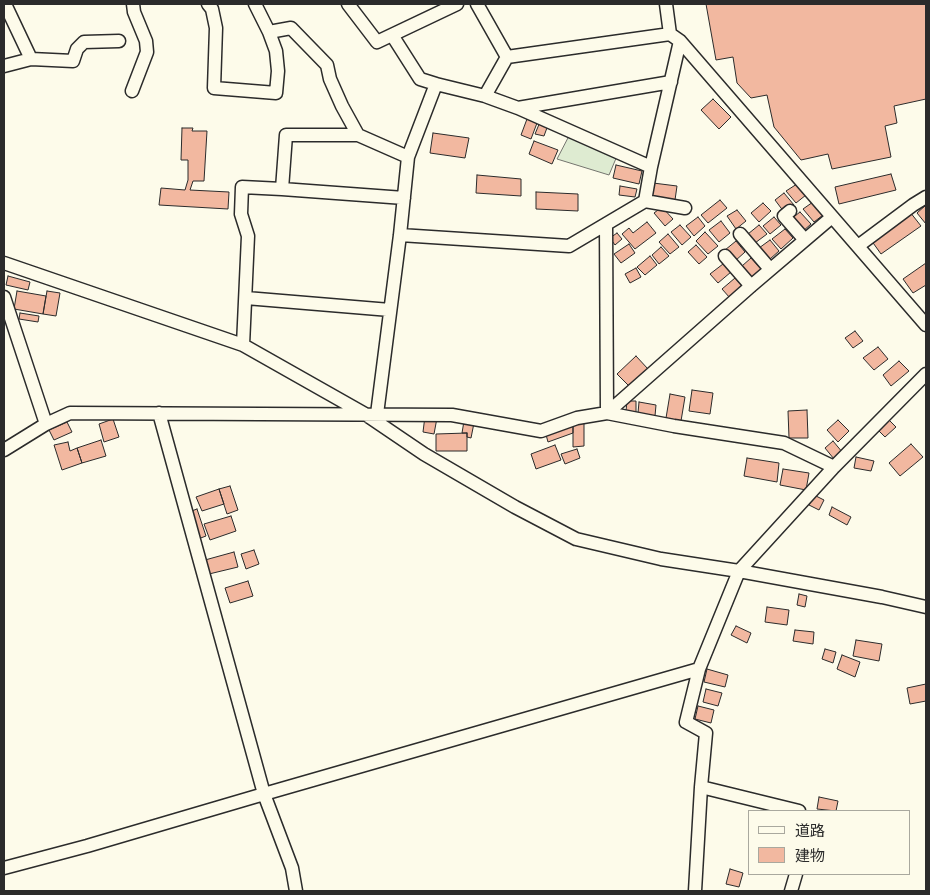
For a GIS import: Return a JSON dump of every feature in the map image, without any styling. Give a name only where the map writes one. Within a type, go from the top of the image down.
[{"type":"street","points":[[5,4],[31,59]]},
{"type":"street","points":[[132,91],[147,52],[146,42],[134,12],[133,4]]},
{"type":"street","points":[[208,4],[212,9],[216,28],[214,88],[276,93],[278,71],[276,51],[255,4]]},
{"type":"street","points":[[348,4],[377,42],[457,4]]},
{"type":"street","points":[[477,4],[508,57]]},
{"type":"street","points":[[646,201],[651,167],[671,82],[675,38],[666,4]]},
{"type":"street","points":[[269,32],[291,28],[327,65],[330,79],[358,135]]},
{"type":"street","points":[[392,35],[420,79],[485,96],[518,108],[651,167]]},
{"type":"street","points":[[508,57],[675,38]]},
{"type":"street","points":[[675,38],[926,325]]},
{"type":"street","points":[[4,66],[31,59],[73,61],[77,48],[84,42],[119,41]]},
{"type":"street","points":[[485,96],[508,57]]},
{"type":"street","points":[[518,108],[671,82]]},
{"type":"street","points":[[371,414],[390,310],[408,157],[436,84]]},
{"type":"street","points":[[282,188],[286,135],[358,135],[408,157]]},
{"type":"street","points":[[243,345],[248,236],[241,214],[242,187],[282,188],[404,198]]},
{"type":"street","points":[[858,246],[926,197]]},
{"type":"street","points":[[400,235],[569,246],[646,201],[685,208]]},
{"type":"street","points":[[790,211],[784,216],[805,240]]},
{"type":"street","points":[[607,413],[770,269],[832,217]]},
{"type":"street","points":[[606,224],[607,413]]},
{"type":"street","points":[[740,234],[770,269]]},
{"type":"street","points":[[725,256],[751,286]]},
{"type":"street","points":[[4,263],[243,345],[371,414],[424,454],[576,540],[661,559],[739,571],[882,597],[926,607]]},
{"type":"street","points":[[4,297],[46,424]]},
{"type":"street","points":[[246,298],[390,310]]},
{"type":"street","points":[[695,891],[706,732],[686,722],[699,669],[739,571],[834,467],[926,374]]},
{"type":"street","points":[[4,450],[46,424],[70,413],[452,415],[541,431],[577,418],[607,413],[674,426],[784,443],[834,467]]},
{"type":"street","points":[[159,413],[264,794],[292,868],[296,891]]},
{"type":"street","points":[[4,868],[88,846],[699,669]]},
{"type":"street","points":[[701,788],[795,810]]},
{"type":"street","points":[[791,891],[796,875]]},
{"type":"green space","points":[[570,134],[617,156],[609,175],[557,159]]},
{"type":"building","points":[[706,4],[926,4],[926,99],[894,106],[897,123],[885,126],[891,157],[832,169],[828,154],[801,160],[774,127],[767,95],[751,98],[737,83],[733,57],[716,60]]},
{"type":"building","points":[[713,99],[731,117],[719,129],[701,110]]},
{"type":"building","points":[[527,119],[537,123],[531,139],[521,135]]},
{"type":"building","points":[[540,122],[548,125],[544,136],[535,134]]},
{"type":"building","points":[[182,128],[193,128],[192,131],[207,131],[204,181],[193,181],[190,190],[229,192],[228,209],[159,205],[161,188],[185,190],[188,180],[188,160],[181,160]]},
{"type":"building","points":[[433,133],[469,138],[465,158],[430,153]]},
{"type":"building","points":[[534,141],[558,150],[552,164],[529,154]]},
{"type":"building","points":[[616,165],[642,171],[639,184],[613,178]]},
{"type":"building","points":[[891,174],[896,190],[839,204],[835,187]]},
{"type":"building","points":[[477,175],[521,179],[521,196],[476,193]]},
{"type":"building","points":[[653,183],[677,186],[675,200],[651,197]]},
{"type":"building","points":[[797,184],[806,195],[796,203],[786,191]]},
{"type":"building","points":[[620,186],[637,189],[635,197],[619,195]]},
{"type":"building","points":[[536,192],[578,194],[578,211],[536,209]]},
{"type":"building","points":[[784,193],[794,205],[784,212],[775,200]]},
{"type":"building","points":[[720,200],[727,208],[708,223],[701,215]]},
{"type":"building","points":[[813,202],[823,215],[814,222],[803,209]]},
{"type":"building","points":[[763,203],[771,211],[759,222],[751,213]]},
{"type":"building","points":[[926,205],[926,224],[917,213]]},
{"type":"building","points":[[662,207],[673,219],[665,226],[654,213]]},
{"type":"building","points":[[737,210],[746,221],[736,229],[727,216]]},
{"type":"building","points":[[800,212],[811,224],[802,232],[791,219]]},
{"type":"building","points":[[910,212],[921,226],[881,254],[871,240]]},
{"type":"building","points":[[698,217],[705,226],[694,236],[686,226]]},
{"type":"building","points":[[774,217],[781,225],[770,234],[763,226]]},
{"type":"building","points":[[721,221],[730,233],[719,242],[709,230]]},
{"type":"building","points":[[647,222],[656,233],[635,249],[622,234],[629,228],[633,233]]},
{"type":"building","points":[[680,225],[691,237],[682,245],[671,232]]},
{"type":"building","points":[[759,225],[767,234],[755,243],[748,234]]},
{"type":"building","points":[[785,229],[793,238],[781,249],[772,239]]},
{"type":"building","points":[[705,232],[718,246],[708,254],[696,241]]},
{"type":"building","points":[[617,233],[622,239],[615,245],[610,238]]},
{"type":"building","points":[[668,234],[679,247],[670,254],[659,242]]},
{"type":"building","points":[[770,240],[779,251],[770,259],[759,248]]},
{"type":"building","points":[[736,241],[745,252],[735,261],[725,250]]},
{"type":"building","points":[[629,244],[635,253],[621,263],[614,254]]},
{"type":"building","points":[[696,245],[707,257],[699,264],[688,252]]},
{"type":"building","points":[[661,247],[669,256],[659,264],[652,255]]},
{"type":"building","points":[[650,256],[657,265],[645,275],[637,267]]},
{"type":"building","points":[[751,258],[762,270],[752,279],[742,266]]},
{"type":"building","points":[[926,263],[926,285],[913,293],[903,279]]},
{"type":"building","points":[[723,264],[731,272],[718,283],[710,274]]},
{"type":"building","points":[[636,268],[641,277],[630,283],[625,274]]},
{"type":"building","points":[[8,276],[30,282],[28,290],[6,285]]},
{"type":"building","points":[[735,278],[743,287],[730,298],[722,289]]},
{"type":"building","points":[[17,291],[46,296],[43,314],[14,309]]},
{"type":"building","points":[[47,291],[60,293],[56,316],[43,314]]},
{"type":"building","points":[[20,313],[39,316],[38,322],[19,319]]},
{"type":"building","points":[[855,331],[863,341],[853,348],[845,338]]},
{"type":"building","points":[[878,347],[888,359],[874,370],[863,358]]},
{"type":"building","points":[[636,356],[648,369],[630,387],[617,374]]},
{"type":"building","points":[[899,361],[909,371],[891,386],[883,375]]},
{"type":"building","points":[[692,390],[713,393],[710,414],[689,411]]},
{"type":"building","points":[[670,394],[685,397],[681,421],[666,418]]},
{"type":"building","points":[[627,401],[636,401],[636,413],[626,411]]},
{"type":"building","points":[[639,402],[656,405],[655,416],[638,413]]},
{"type":"building","points":[[807,410],[808,438],[789,438],[788,411]]},
{"type":"building","points":[[425,416],[437,418],[434,434],[423,432]]},
{"type":"building","points":[[113,419],[119,437],[104,442],[99,424]]},
{"type":"building","points":[[888,419],[896,427],[885,437],[877,429]]},
{"type":"building","points":[[838,420],[849,431],[838,442],[827,430]]},
{"type":"building","points":[[464,421],[474,423],[471,438],[467,437],[467,433],[462,433]]},
{"type":"building","points":[[573,421],[584,422],[584,446],[573,447]]},
{"type":"building","points":[[573,421],[573,433],[548,442],[545,431]]},
{"type":"building","points":[[67,422],[72,432],[54,440],[49,430]]},
{"type":"building","points":[[467,433],[467,451],[436,451],[436,434]]},
{"type":"building","points":[[101,440],[106,456],[82,463],[77,448]]},
{"type":"building","points":[[833,441],[843,453],[834,459],[825,448]]},
{"type":"building","points":[[68,442],[70,451],[77,448],[82,463],[62,470],[54,445]]},
{"type":"building","points":[[911,444],[923,457],[900,476],[889,463]]},
{"type":"building","points":[[555,445],[561,460],[536,469],[531,454]]},
{"type":"building","points":[[577,449],[580,458],[565,464],[561,454]]},
{"type":"building","points":[[856,457],[874,461],[871,471],[854,468]]},
{"type":"building","points":[[747,458],[779,463],[777,482],[744,476]]},
{"type":"building","points":[[783,469],[809,473],[806,490],[780,485]]},
{"type":"building","points":[[230,486],[238,510],[227,514],[219,489]]},
{"type":"building","points":[[219,489],[224,504],[202,511],[196,497]]},
{"type":"building","points":[[814,495],[824,500],[819,510],[809,505]]},
{"type":"building","points":[[832,507],[851,517],[847,525],[829,515]]},
{"type":"building","points":[[197,509],[206,536],[198,539],[189,512]]},
{"type":"building","points":[[231,516],[236,531],[210,540],[204,524]]},
{"type":"building","points":[[254,550],[259,564],[246,569],[241,554]]},
{"type":"building","points":[[234,552],[238,567],[209,574],[205,560]]},
{"type":"building","points":[[248,581],[253,596],[230,603],[225,588]]},
{"type":"building","points":[[799,594],[807,596],[805,607],[797,605]]},
{"type":"building","points":[[767,607],[789,610],[787,625],[765,622]]},
{"type":"building","points":[[736,626],[751,633],[747,643],[731,635]]},
{"type":"building","points":[[795,630],[814,632],[813,644],[793,641]]},
{"type":"building","points":[[856,640],[882,644],[879,661],[853,656]]},
{"type":"building","points":[[825,649],[836,652],[833,663],[822,659]]},
{"type":"building","points":[[842,655],[860,662],[855,677],[837,669]]},
{"type":"building","points":[[707,669],[728,675],[725,687],[704,682]]},
{"type":"building","points":[[926,684],[926,701],[910,704],[907,688]]},
{"type":"building","points":[[706,689],[722,693],[718,706],[703,702]]},
{"type":"building","points":[[698,706],[714,710],[711,723],[695,719]]},
{"type":"building","points":[[819,797],[838,801],[836,810],[817,809]]},
{"type":"building","points":[[730,869],[743,873],[739,887],[726,884]]}]
